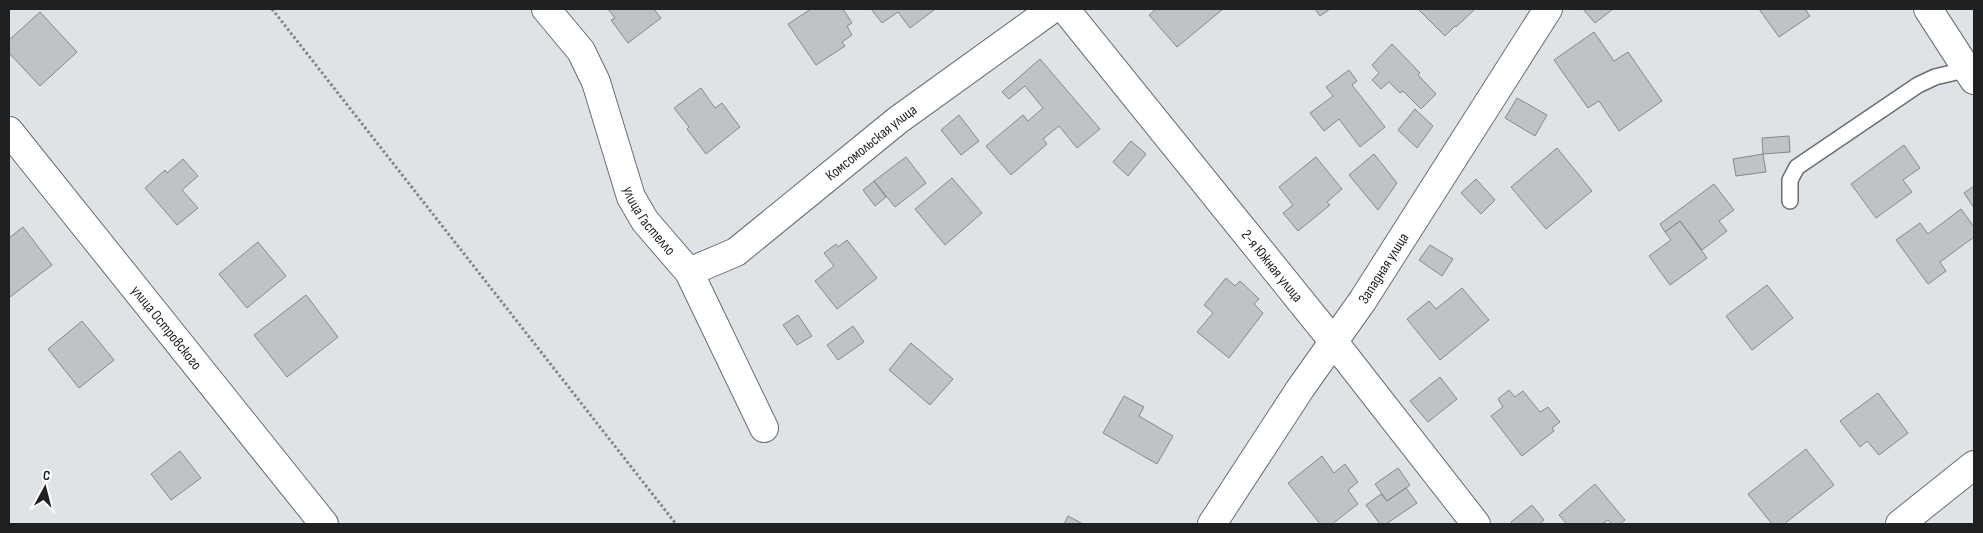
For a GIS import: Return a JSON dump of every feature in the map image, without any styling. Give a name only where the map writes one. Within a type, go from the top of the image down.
[{"type":"street","name":"улица Гастелло","points":[[546,9],[581,51],[596,82],[632,197],[645,221],[689,272],[764,428]]},
{"type":"street","name":"Комсомольская улица","points":[[689,272],[736,252],[898,120],[1052,9]]},
{"type":"street","name":"2-я Южная улица","points":[[1065,9],[1333,341],[1476,524]]},
{"type":"street","name":"Западная улица","points":[[1212,524],[1300,388],[1368,292],[1548,9]]},
{"type":"street","points":[[1928,9],[1972,72]]},
{"type":"street","name":"улица Островского","points":[[9,131],[324,524]]},
{"type":"street","points":[[1900,524],[1974,464]]},
{"type":"lane","points":[[1790,201],[1790,180],[1797,167],[1918,85],[1935,78],[1972,72]]},
{"type":"path","points":[[272,9],[676,524]]},
{"type":"building","points":[[608,9],[654,9],[661,18],[628,43],[611,20],[615,18]]},
{"type":"building","points":[[811,9],[843,9],[852,23],[847,26],[852,35],[842,42],[845,46],[816,65],[788,24]]},
{"type":"building","points":[[871,9],[934,10],[910,28],[898,12],[882,23]]},
{"type":"building","points":[[1156,9],[1223,9],[1177,47],[1149,15]]},
{"type":"building","points":[[1315,9],[1330,9],[1320,16]]},
{"type":"building","points":[[1418,9],[1475,9],[1445,36]]},
{"type":"building","points":[[1583,9],[1613,9],[1595,23]]},
{"type":"building","points":[[1759,9],[1805,9],[1810,16],[1779,37]]},
{"type":"building","points":[[40,12],[77,52],[40,86],[9,53],[9,40]]},
{"type":"building","points":[[1594,32],[1614,61],[1628,52],[1662,101],[1619,131],[1599,101],[1588,108],[1554,60]]},
{"type":"building","points":[[1392,44],[1420,73],[1418,75],[1436,94],[1421,109],[1403,91],[1400,93],[1389,82],[1381,89],[1372,80],[1379,73],[1372,65]]},
{"type":"building","points":[[1040,59],[1100,129],[1077,148],[1059,126],[1043,139],[1047,144],[1011,175],[986,146],[1023,115],[1028,121],[1043,108],[1025,86],[1009,99],[1002,92]]},
{"type":"building","points":[[1349,70],[1357,81],[1352,85],[1385,127],[1360,147],[1339,119],[1324,131],[1310,113],[1333,96],[1326,87]]},
{"type":"building","points":[[701,88],[715,108],[722,103],[740,127],[706,154],[674,108]]},
{"type":"building","points":[[1517,98],[1547,115],[1535,136],[1505,118]]},
{"type":"building","points":[[1415,109],[1433,126],[1417,148],[1398,130]]},
{"type":"building","points":[[959,115],[979,141],[961,155],[941,130]]},
{"type":"building","points":[[1789,136],[1790,152],[1763,154],[1762,138]]},
{"type":"building","points":[[1131,141],[1146,154],[1128,176],[1113,162]]},
{"type":"building","points":[[1904,145],[1920,168],[1903,180],[1912,192],[1876,218],[1851,184]]},
{"type":"building","points":[[1557,148],[1592,191],[1546,229],[1511,187]]},
{"type":"building","points":[[1374,154],[1397,183],[1378,210],[1349,175]]},
{"type":"building","points":[[1763,154],[1766,172],[1736,176],[1733,159]]},
{"type":"building","points":[[906,157],[926,183],[895,207],[874,181]]},
{"type":"building","points":[[1316,157],[1342,189],[1327,202],[1330,205],[1298,231],[1283,213],[1293,205],[1279,187]]},
{"type":"building","points":[[183,159],[198,176],[182,190],[198,208],[177,225],[145,188],[165,170],[167,173]]},
{"type":"building","points":[[952,178],[982,213],[945,245],[915,209]]},
{"type":"building","points":[[1476,179],[1495,200],[1481,214],[1461,193]]},
{"type":"building","points":[[874,181],[886,197],[875,206],[863,190]]},
{"type":"building","points":[[1714,184],[1734,210],[1719,221],[1727,231],[1702,250],[1680,221],[1665,232],[1660,224]]},
{"type":"building","points":[[1974,186],[1974,208],[1964,193]]},
{"type":"building","points":[[1961,209],[1974,227],[1974,237],[1940,262],[1946,271],[1928,284],[1896,240],[1920,223],[1928,234]]},
{"type":"building","points":[[1680,221],[1707,258],[1670,285],[1649,256],[1671,240],[1665,232]]},
{"type":"building","points":[[23,227],[52,265],[10,297],[9,238]]},
{"type":"building","points":[[847,240],[877,278],[837,309],[815,281],[834,266],[824,253],[836,244],[838,247]]},
{"type":"building","points":[[258,242],[286,276],[247,308],[219,274]]},
{"type":"building","points":[[1430,245],[1453,259],[1442,276],[1419,260]]},
{"type":"building","points":[[1226,278],[1235,286],[1240,281],[1259,299],[1254,304],[1263,313],[1229,358],[1197,332],[1213,313],[1204,305]]},
{"type":"building","points":[[1767,285],[1793,318],[1752,350],[1726,316]]},
{"type":"building","points":[[1462,288],[1489,320],[1440,360],[1407,319],[1429,301],[1436,309]]},
{"type":"building","points":[[306,295],[338,337],[287,377],[254,335]]},
{"type":"building","points":[[798,315],[812,336],[797,345],[783,325]]},
{"type":"building","points":[[82,321],[114,360],[79,388],[48,349]]},
{"type":"building","points":[[853,326],[864,342],[838,360],[827,345]]},
{"type":"building","points":[[911,343],[953,379],[930,405],[889,370]]},
{"type":"building","points":[[1440,377],[1457,399],[1428,422],[1410,401]]},
{"type":"building","points":[[1509,390],[1515,397],[1523,391],[1540,412],[1548,407],[1560,422],[1552,428],[1554,431],[1522,456],[1491,416],[1503,407],[1498,399]]},
{"type":"building","points":[[1878,393],[1908,433],[1879,455],[1867,441],[1860,447],[1840,421]]},
{"type":"building","points":[[1124,396],[1144,407],[1139,416],[1173,436],[1157,464],[1103,433]]},
{"type":"building","points":[[1806,449],[1834,485],[1784,524],[1772,524],[1748,494]]},
{"type":"building","points":[[180,451],[201,478],[171,500],[151,474]]},
{"type":"building","points":[[1322,456],[1334,473],[1345,464],[1358,482],[1348,490],[1358,504],[1332,524],[1320,524],[1288,483]]},
{"type":"building","points":[[1398,468],[1410,485],[1387,501],[1375,484]]},
{"type":"building","points":[[1595,484],[1625,520],[1620,524],[1612,524],[1608,520],[1602,524],[1567,524],[1559,515]]},
{"type":"building","points":[[1406,488],[1417,503],[1386,524],[1380,524],[1366,505],[1381,494],[1387,501]]},
{"type":"building","points":[[1532,505],[1544,520],[1539,524],[1513,524],[1511,522]]},
{"type":"building","points":[[1068,516],[1083,524],[1064,524]]}]
